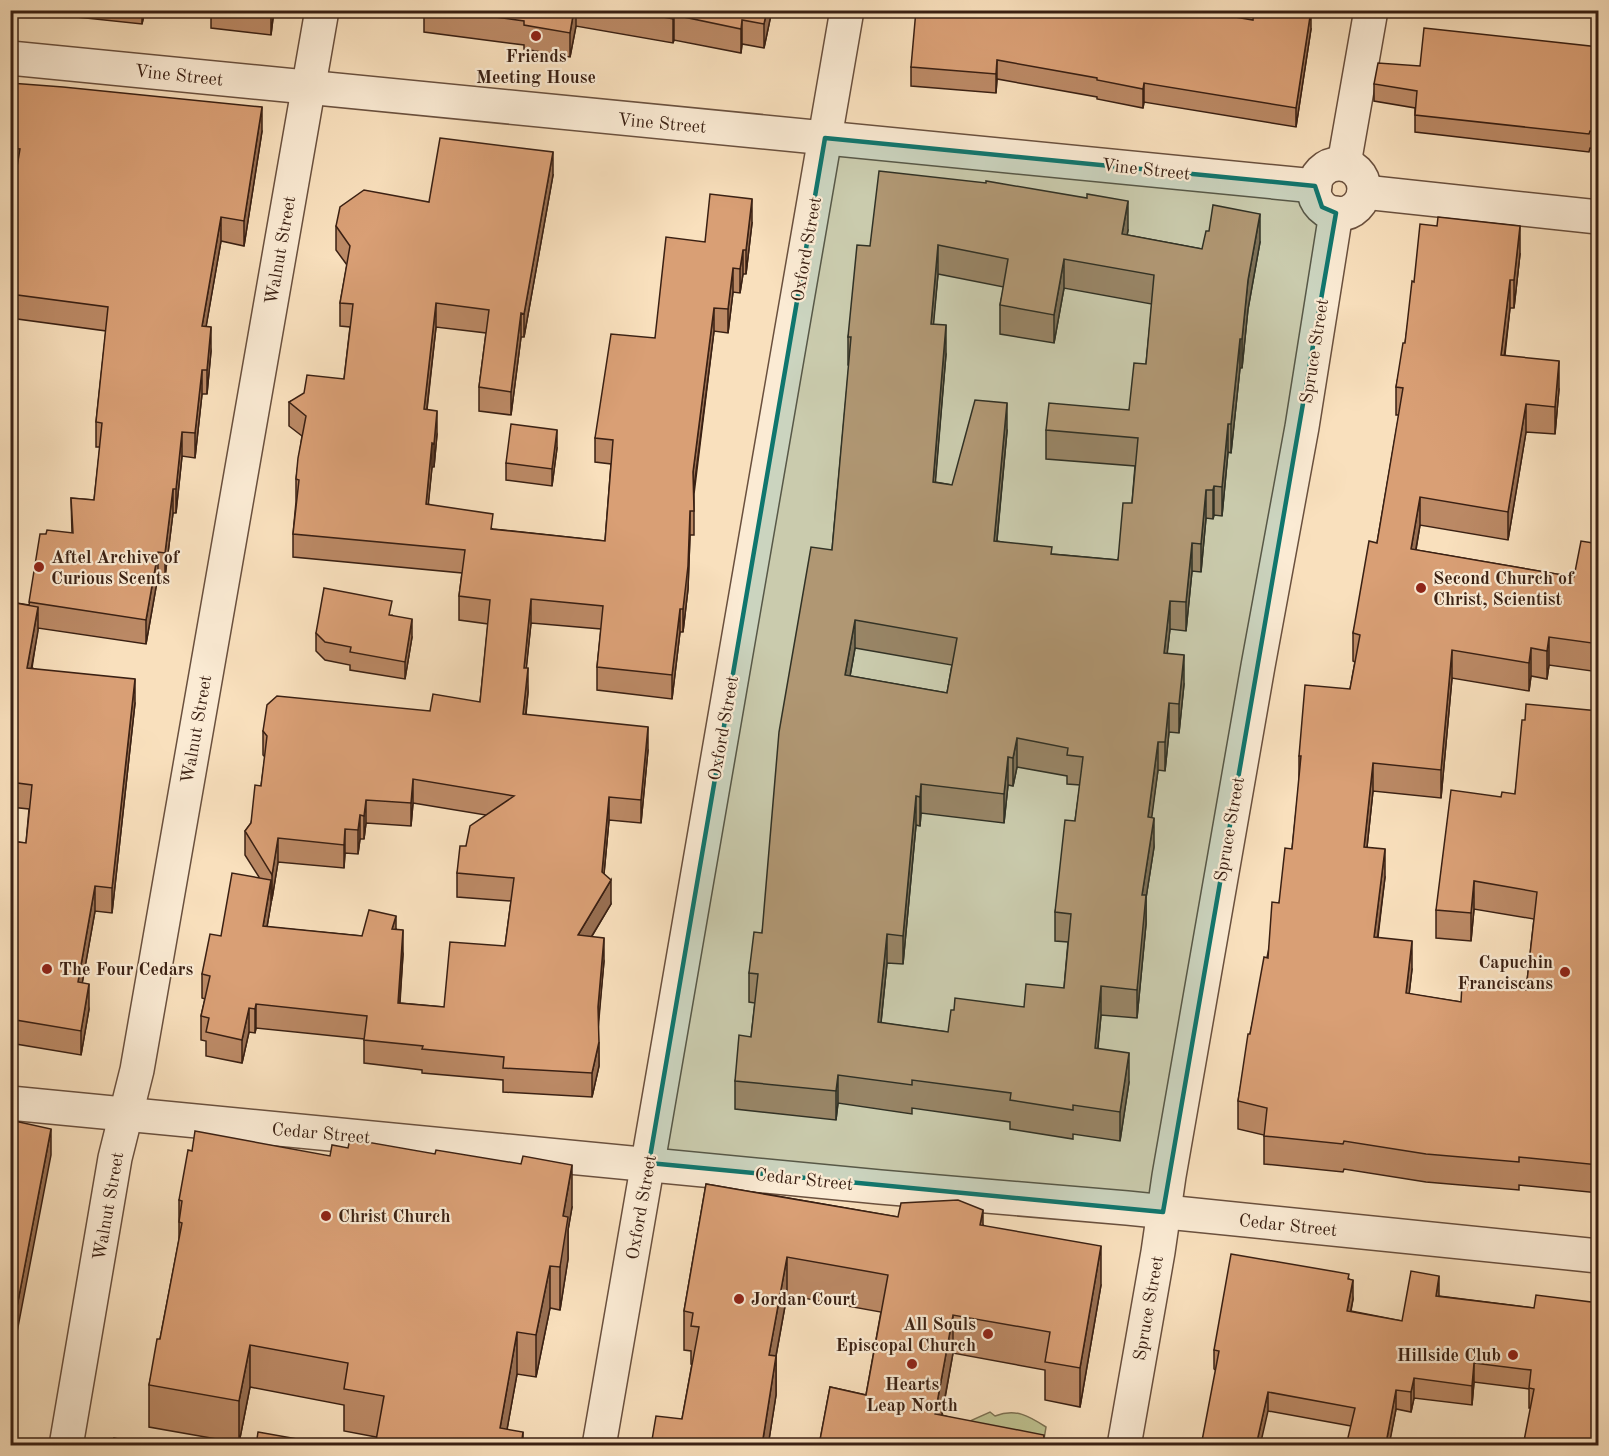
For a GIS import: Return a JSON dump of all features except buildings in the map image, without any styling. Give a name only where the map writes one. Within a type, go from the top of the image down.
[{"type":"street","name":"Walnut Street","points":[[66,1446],[115,1158],[139,1059],[321,10]]},
{"type":"street","name":"Oxford Street","points":[[599,1446],[847,10]]},
{"type":"street","points":[[1344,164],[1371,10]]},
{"type":"street","name":"Vine Street","points":[[10,58],[1314,186]]},
{"type":"street","points":[[1336,164],[1344,164],[1357,171],[1364,185],[1364,192],[1357,206],[1351,211],[1336,213],[1322,207],[1315,194],[1314,186],[1321,171],[1336,164]]},
{"type":"street","points":[[1364,192],[1599,217]]},
{"type":"street","name":"Spruce Street","points":[[1124,1446],[1254,688],[1302,427],[1336,213]]},
{"type":"street","name":"Cedar Street","points":[[10,1102],[1599,1256]]},
{"type":"highlighted area","points":[[825,138],[1315,186],[1322,207],[1336,213],[1163,1212],[649,1163]]},
{"type":"green space","points":[[990,1412],[995,1416],[1009,1413],[1022,1414],[1040,1423],[1046,1427],[1043,1445],[954,1446],[961,1425]]},
{"type":"place","name":"Friends Meeting House","points":[[536,36]]},
{"type":"place","name":"Aftel Archive of Curious Scents","points":[[39,567]]},
{"type":"place","name":"Second Church of Christ, Scientist","points":[[1421,588]]},
{"type":"place","name":"The Four Cedars","points":[[47,969]]},
{"type":"place","name":"Capuchin Franciscans","points":[[1565,972]]},
{"type":"place","name":"Christ Church","points":[[326,1216]]},
{"type":"place","name":"Jordan Court","points":[[739,1299]]},
{"type":"place","name":"All Souls Episcopal Church","points":[[988,1334]]},
{"type":"place","name":"Hillside Club","points":[[1513,1355]]},
{"type":"place","name":"Hearts Leap North","points":[[912,1364]]}]
